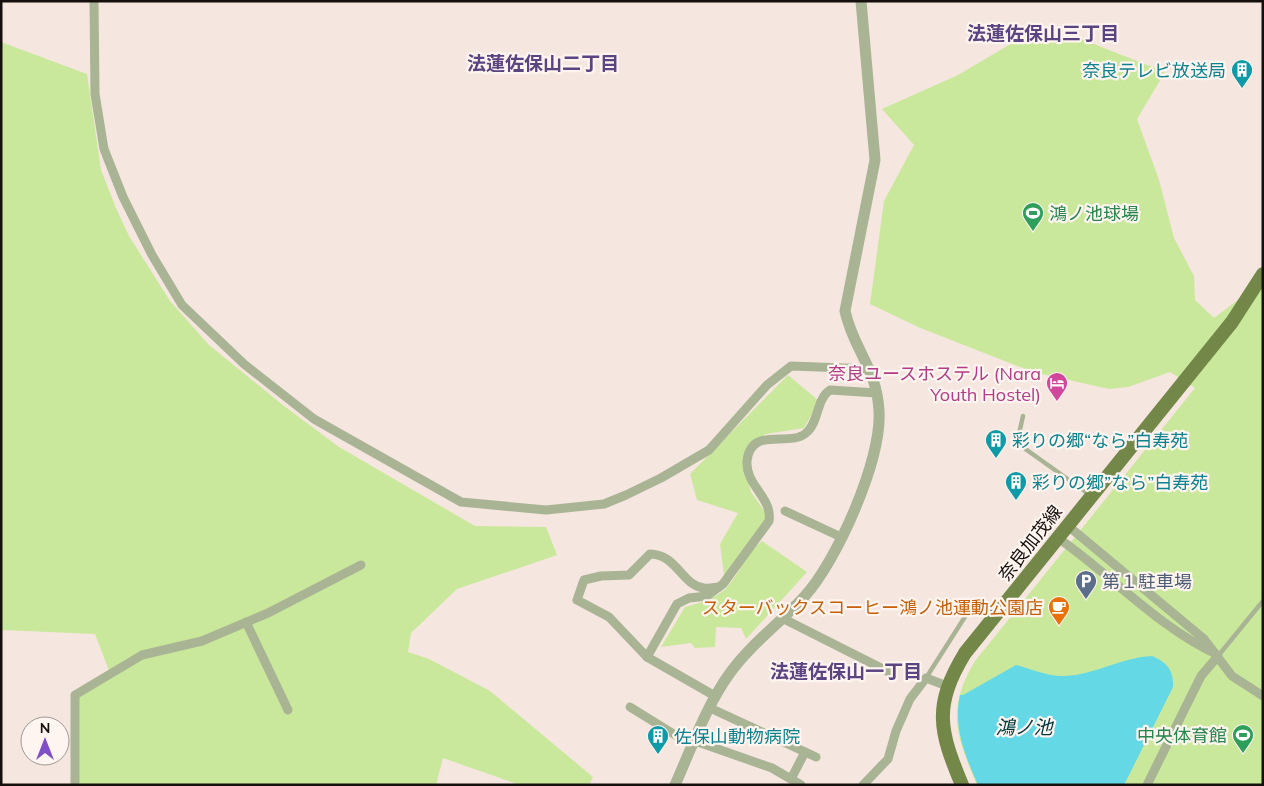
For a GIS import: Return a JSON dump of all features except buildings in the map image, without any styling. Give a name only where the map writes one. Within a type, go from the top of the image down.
[{"type":"main road","name":"奈良加茂線","points":[[962,785],[948,751],[943,724],[943,701],[948,686],[965,653],[1232,322],[1263,274]]},
{"type":"street","points":[[94,1],[94,94],[104,149],[123,197],[152,255],[182,305],[244,364],[314,419],[461,502],[546,510],[604,504],[661,478],[709,450],[767,385],[786,368],[796,366],[871,368]]},
{"type":"street","points":[[675,785],[715,696],[730,672],[755,643],[816,583],[841,537],[863,488],[875,451],[880,425],[877,393],[871,368],[850,328],[845,311],[875,160],[861,1]]},
{"type":"street","points":[[647,657],[678,604],[689,598],[707,596],[720,587],[769,520],[770,511],[751,481],[747,468],[748,455],[755,444],[767,439],[805,435],[815,420],[827,392],[830,390],[877,393]]},
{"type":"street","points":[[785,511],[841,537]]},
{"type":"street","points":[[1067,525],[1204,639],[1232,676],[1263,696]]},
{"type":"street","points":[[1058,538],[1175,630],[1198,646],[1218,656]]},
{"type":"street","points":[[715,696],[647,657],[609,617],[577,600],[584,580],[601,576],[629,574],[650,554],[660,554],[674,564],[694,585],[703,588],[720,587]]},
{"type":"street","points":[[75,785],[75,695],[142,655],[202,640],[246,622],[361,565]]},
{"type":"street","points":[[782,618],[893,674]]},
{"type":"street","points":[[246,622],[288,710]]},
{"type":"street","points":[[1147,785],[1201,676],[1218,656]]},
{"type":"street","points":[[862,785],[888,760],[896,731],[910,699],[926,678],[948,686]]},
{"type":"street","points":[[630,707],[694,744],[772,768],[801,785]]},
{"type":"street","points":[[710,708],[816,757]]},
{"type":"street","points":[[791,779],[805,752]]},
{"type":"lane","points":[[1023,416],[1017,443],[1091,496]]},
{"type":"lane","points":[[1218,656],[1263,602]]},
{"type":"lane","points":[[926,678],[968,612]]},
{"type":"green space","points":[[1081,39],[1165,72],[1137,119],[1159,180],[1174,238],[1194,276],[1195,300],[1214,318],[1263,281],[1263,785],[977,785],[959,737],[957,708],[966,678],[975,661],[1195,388],[1170,372],[1128,387],[1109,389],[1033,372],[918,327],[870,304],[884,201],[914,145],[882,109],[958,75],[1014,42]]},
{"type":"green space","points":[[1,42],[87,74],[101,170],[116,208],[129,236],[170,301],[209,345],[284,406],[339,447],[475,526],[546,527],[557,555],[457,589],[411,633],[408,652],[429,659],[490,691],[593,777],[589,785],[520,785],[443,758],[436,785],[77,785],[77,699],[111,676],[95,634],[3,630],[1,633]]},
{"type":"green space","points":[[788,375],[819,401],[804,428],[766,434],[749,444],[743,459],[751,492],[765,512],[766,519],[724,576],[720,544],[738,513],[697,500],[690,474]]},
{"type":"green space","points":[[762,541],[807,572],[746,639],[741,628],[716,627],[715,647],[695,648],[691,643],[661,647],[685,607],[708,600],[724,590],[752,551]]},
{"type":"water","name":"鴻ノ池","points":[[1152,656],[1166,664],[1171,672],[1173,687],[1124,785],[978,785],[965,752],[959,730],[958,707],[960,695],[1016,665],[1047,674],[1065,676],[1087,673],[1130,659]]},
{"type":"place","name":"奈良テレビ放送局","points":[[1242,89]]},
{"type":"place","name":"鴻ノ池球場","points":[[1033,232]]},
{"type":"place","name":"奈良ユースホステル (Nara Youth Hostel)","points":[[1057,402]]},
{"type":"place","name":"彩りの郷“なら”白寿苑","points":[[996,459]]},
{"type":"place","name":"彩りの郷”なら”白寿苑","points":[[1016,501]]},
{"type":"place","name":"第１駐車場","points":[[1086,600]]},
{"type":"place","name":"スターバックスコーヒー鴻ノ池運動公園店","points":[[1059,626]]},
{"type":"place","name":"中央体育館","points":[[1243,754]]},
{"type":"place","name":"佐保山動物病院","points":[[658,755]]},
{"type":"district","name":"法蓮佐保山三丁目","points":[[1043,33]]},
{"type":"district","name":"法蓮佐保山二丁目","points":[[543,63]]},
{"type":"district","name":"法蓮佐保山一丁目","points":[[846,671]]}]
